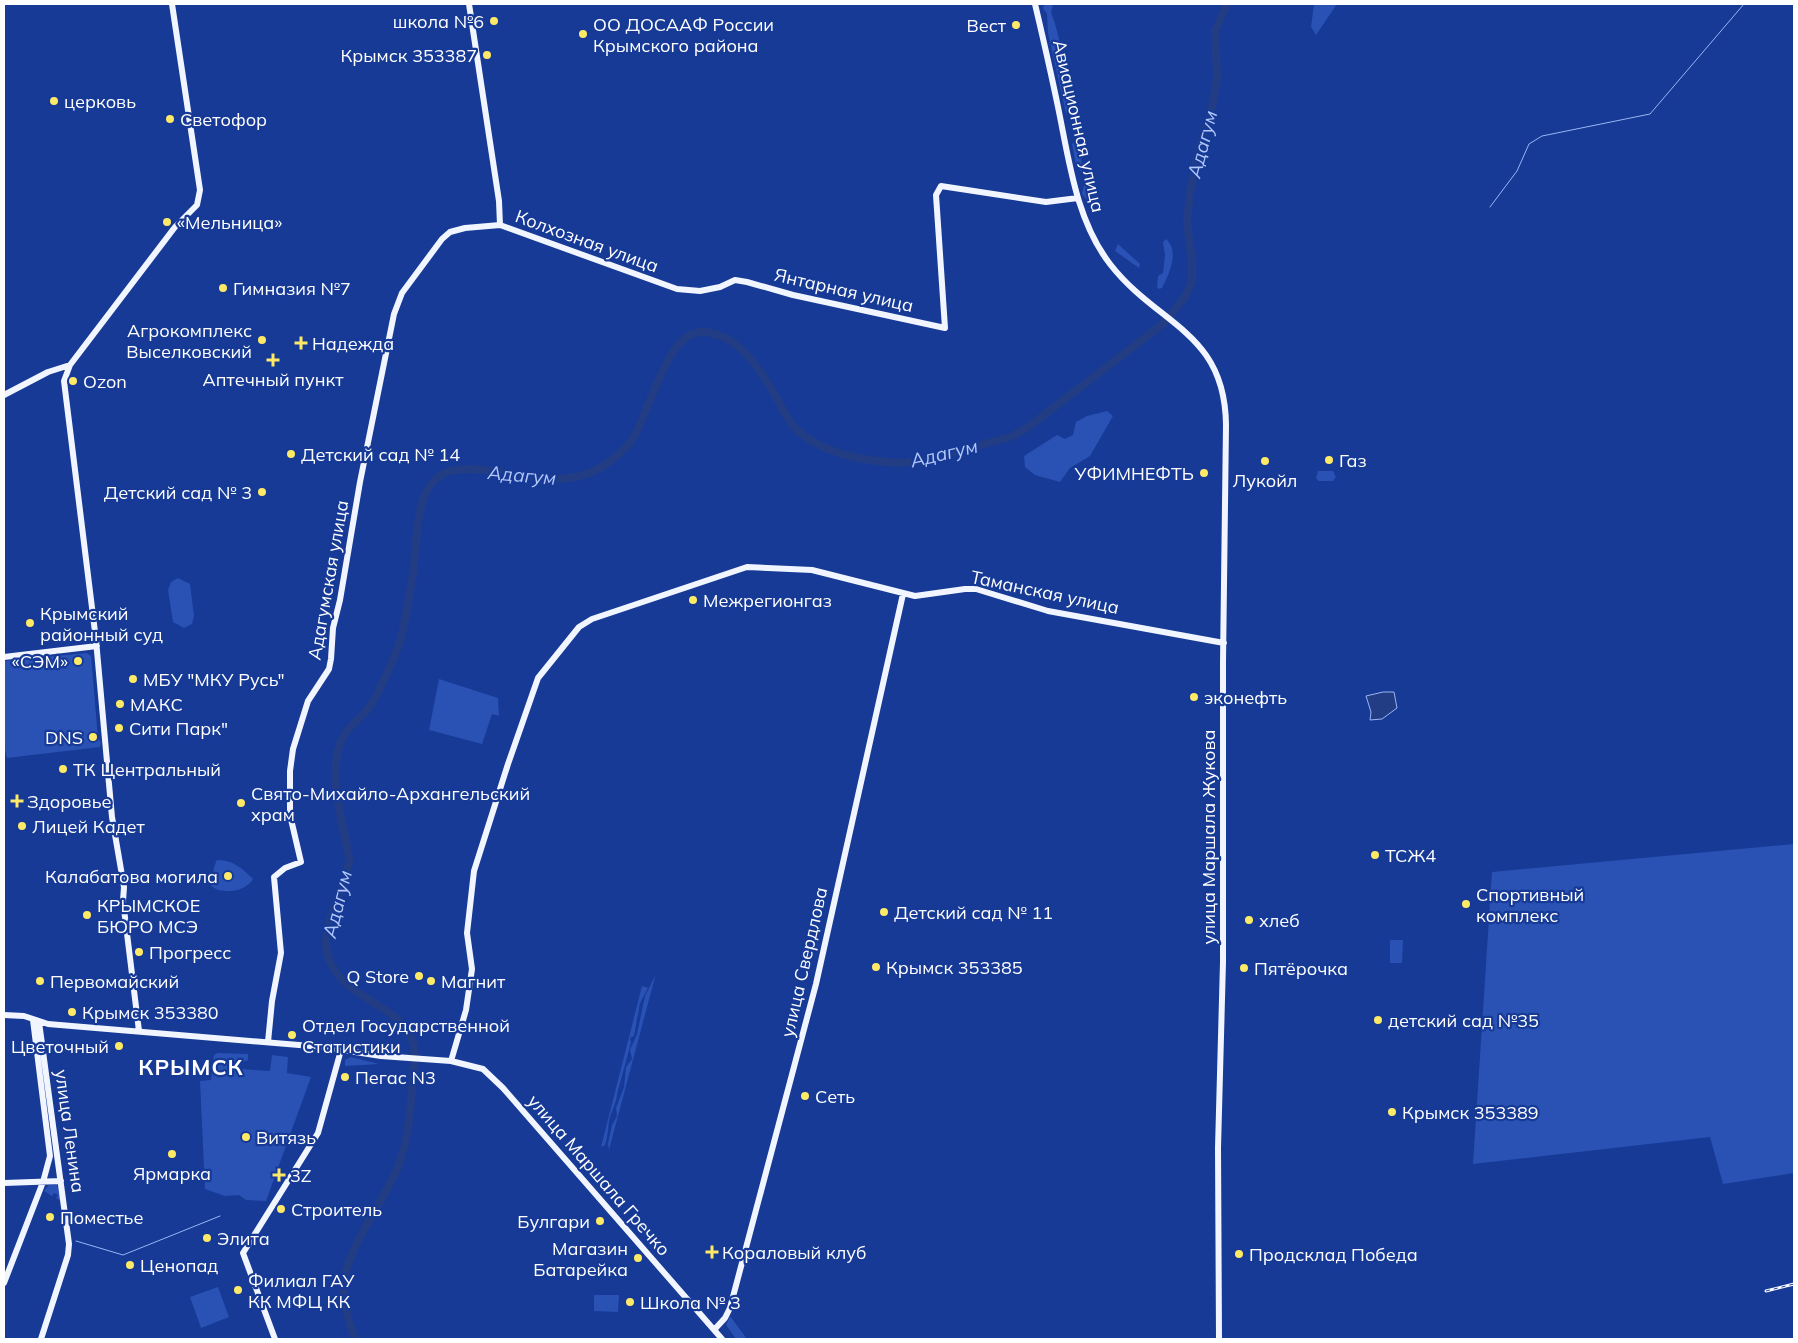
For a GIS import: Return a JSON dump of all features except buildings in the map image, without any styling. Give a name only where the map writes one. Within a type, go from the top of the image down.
[{"type":"main road","points":[[139,1031],[123,901],[124,887],[112,817],[97,646],[64,386],[65,376],[70,365],[176,228],[197,205],[200,190],[172,4]]},
{"type":"main road","points":[[469,4],[499,201],[500,225]]},
{"type":"main road","name":"Авиационная улица","points":[[1035,4],[1078,198],[1085,220],[1100,250],[1119,275],[1196,342]]},
{"type":"main road","name":"Янтарная улица","points":[[735,280],[945,328],[936,195],[941,186],[1046,202],[1078,198]]},
{"type":"main road","name":"Колхозная улица","points":[[385,356],[390,327],[402,293],[442,239],[450,232],[465,228],[500,225],[677,288],[711,290],[735,280]]},
{"type":"main road","name":"улица Маршала Жукова","points":[[1196,342],[1216,369],[1226,407],[1223,962],[1218,1157],[1219,1339]]},
{"type":"main road","name":"Адагумская улица","points":[[268,1042],[272,1000],[281,953],[274,877],[286,868],[301,862],[290,815],[290,771],[293,749],[308,701],[329,669],[332,659],[333,628],[340,600],[385,356]]},
{"type":"main road","points":[[4,395],[48,372],[70,365]]},
{"type":"main road","name":"Таманская улица","points":[[451,1061],[464,1018],[472,969],[467,933],[474,871],[508,764],[538,678],[579,627],[592,619],[741,568],[812,570],[915,596],[976,589],[1048,611],[1224,643]]},
{"type":"main road","name":"улица Свердлова","points":[[714,1330],[725,1318],[730,1308],[816,984],[903,594]]},
{"type":"main road","points":[[4,657],[97,646]]},
{"type":"main road","name":"улица Маршала Гречко","points":[[4,1014],[36,1021],[268,1042],[381,1056],[451,1061],[476,1066],[488,1072],[499,1084],[722,1339]]},
{"type":"main road","name":"улица Ленина","points":[[36,1021],[69,1244],[68,1255],[41,1339]]},
{"type":"main road","name":"улица Ленина","points":[[4,1283],[49,1162],[50,1145],[36,1021]]},
{"type":"main road","points":[[275,1339],[243,1253],[318,1132],[341,1050]]},
{"type":"main road","points":[[4,1183],[61,1180]]},
{"type":"shaded area","points":[[1045,4],[1053,5],[1051,12],[1063,61],[1071,111],[1069,114],[1066,113],[1048,33],[1047,14],[1043,8]]},
{"type":"shaded area","points":[[1314,4],[1337,4],[1316,35],[1311,27]]},
{"type":"shaded area","points":[[1075,142],[1079,143],[1083,175],[1076,164],[1072,144]]},
{"type":"shaded area","points":[[1086,176],[1088,176],[1094,193],[1092,206],[1082,194]]},
{"type":"shaded area","points":[[1166,239],[1170,244],[1173,256],[1165,283],[1159,289],[1157,287],[1158,276],[1163,273],[1165,255],[1163,242]]},
{"type":"shaded area","points":[[1118,244],[1140,264],[1139,268],[1115,251]]},
{"type":"shaded area","points":[[1107,411],[1113,416],[1090,456],[1070,468],[1060,482],[1035,475],[1025,467],[1024,456],[1057,435],[1065,439],[1073,435],[1076,422],[1087,416]]},
{"type":"shaded area","points":[[1318,471],[1333,471],[1336,477],[1333,481],[1319,481],[1316,478]]},
{"type":"shaded area","points":[[178,578],[190,584],[194,616],[192,624],[184,628],[173,622],[168,590],[171,582]]},
{"type":"shaded area","points":[[87,653],[91,656],[100,747],[7,758],[4,747],[4,661]]},
{"type":"shaded area","points":[[439,679],[498,698],[499,716],[492,714],[482,744],[429,730]]},
{"type":"shaded area","points":[[1383,692],[1394,692],[1397,708],[1382,719],[1370,720],[1371,712],[1366,696]]},
{"type":"shaded area","points":[[82,822],[81,830],[68,833],[67,824]]},
{"type":"shaded area","points":[[1794,844],[1794,1173],[1723,1184],[1710,1137],[1473,1164],[1492,872]]},
{"type":"shaded area","points":[[217,860],[228,861],[237,865],[253,879],[245,887],[233,891],[216,889],[211,886]]},
{"type":"shaded area","points":[[1390,940],[1403,940],[1402,963],[1390,963]]},
{"type":"shaded area","points":[[655,976],[609,1150],[608,1144],[612,1125],[617,1116],[616,1108],[624,1087],[626,1067],[632,1059],[630,1050],[637,1034],[645,996]]},
{"type":"shaded area","points":[[642,986],[648,988],[640,1003],[634,1036],[630,1038],[631,1043],[610,1117],[606,1142],[601,1147]]},
{"type":"shaded area","name":"Витязь","points":[[218,1053],[248,1054],[248,1060],[240,1063],[240,1069],[270,1071],[272,1055],[288,1057],[287,1073],[311,1077],[266,1201],[246,1200],[239,1195],[225,1196],[205,1189],[200,1081],[211,1080],[214,1055]]},
{"type":"shaded area","points":[[351,1057],[379,1064],[345,1066],[345,1060]]},
{"type":"shaded area","points":[[57,1184],[61,1201],[56,1198],[58,1195],[54,1193],[52,1196],[44,1191],[49,1185]]},
{"type":"shaded area","points":[[218,1287],[229,1317],[201,1328],[190,1297]]},
{"type":"shaded area","points":[[594,1295],[619,1295],[618,1312],[594,1311]]},
{"type":"shaded area","points":[[730,1316],[747,1339],[736,1339],[726,1325]]},
{"type":"waterway","name":"Адагум","points":[[355,1339],[346,1312],[344,1298],[347,1269],[359,1239],[393,1178],[402,1155],[407,1136],[415,1054],[413,1043],[406,1029],[383,1008],[343,981],[333,968],[327,952],[327,929],[344,880],[349,857],[338,806],[337,755],[342,738],[371,705],[379,691],[397,649],[412,581],[419,515],[429,487],[443,474],[468,469],[542,478],[577,477],[594,471],[611,461],[628,445],[644,416],[668,359],[679,344],[691,335],[705,332],[717,335],[739,347],[757,366],[788,419],[796,429],[823,447],[839,453],[873,461],[922,462],[1013,436],[1031,425],[1164,323],[1185,297],[1192,282],[1192,262],[1187,221],[1190,193],[1198,151],[1212,108],[1217,78],[1215,31],[1227,4]]},
{"type":"waterway","points":[[1490,207],[1517,171],[1529,144],[1542,136],[1650,114],[1744,4]]},
{"type":"waterway","points":[[76,1241],[123,1255],[220,1216]]},
{"type":"railway","points":[[1766,1291],[1794,1284]]},
{"type":"place","name":"школа №6","points":[[494,21]]},
{"type":"place","name":"Вест","points":[[1016,25]]},
{"type":"place","name":"ОО ДОСААФ России Крымского района","points":[[583,34]]},
{"type":"place","name":"Крымск 353387","points":[[487,55]]},
{"type":"place","name":"церковь","points":[[54,101]]},
{"type":"place","name":"Светофор","points":[[170,119]]},
{"type":"place","name":"«Мельница»","points":[[167,222]]},
{"type":"place","name":"Гимназия №7","points":[[223,288]]},
{"type":"place","name":"Агрокомплекс Выселковский","points":[[262,340]]},
{"type":"place","name":"Надежда","points":[[301,343]]},
{"type":"place","name":"Аптечный пункт","points":[[273,360]]},
{"type":"place","name":"Ozon","points":[[73,381]]},
{"type":"place","name":"Детский сад № 14","points":[[291,454]]},
{"type":"place","name":"Газ","points":[[1329,460]]},
{"type":"place","name":"Лукойл","points":[[1265,461]]},
{"type":"place","name":"УФИМНЕФТЬ","points":[[1204,473]]},
{"type":"place","name":"Детский сад № 3","points":[[262,492]]},
{"type":"place","name":"Межрегионгаз","points":[[693,600]]},
{"type":"place","name":"Крымский районный суд","points":[[30,623]]},
{"type":"place","name":"«СЭМ»","points":[[78,661]]},
{"type":"place","name":"МБУ \"МКУ Русь\"","points":[[133,679]]},
{"type":"place","name":"эконефть","points":[[1194,697]]},
{"type":"place","name":"МАКС","points":[[120,704]]},
{"type":"place","name":"Сити Парк\"","points":[[119,728]]},
{"type":"place","name":"DNS","points":[[93,737]]},
{"type":"place","name":"ТК Центральный","points":[[63,769]]},
{"type":"place","name":"Здоровье","points":[[17,801]]},
{"type":"place","name":"Свято-Михайло-Архангельский храм","points":[[241,803]]},
{"type":"place","name":"Лицей Кадет","points":[[22,826]]},
{"type":"place","name":"ТСЖ4","points":[[1375,855]]},
{"type":"place","name":"Калабатова могила","points":[[228,876]]},
{"type":"place","name":"Спортивный комплекс","points":[[1466,904]]},
{"type":"place","name":"Детский сад № 11","points":[[884,912]]},
{"type":"place","name":"КРЫМСКОЕ БЮРО МСЭ","points":[[87,915]]},
{"type":"place","name":"хлеб","points":[[1249,920]]},
{"type":"place","name":"Прогресс","points":[[139,952]]},
{"type":"place","name":"Крымск 353385","points":[[876,967]]},
{"type":"place","name":"Пятёрочка","points":[[1244,968]]},
{"type":"place","name":"Q Store","points":[[419,976]]},
{"type":"place","name":"Первомайский","points":[[40,981]]},
{"type":"place","name":"Магнит","points":[[431,981]]},
{"type":"place","name":"Крымск 353380","points":[[72,1012]]},
{"type":"place","name":"детский сад №35","points":[[1378,1020]]},
{"type":"place","name":"Отдел Государственной Статистики","points":[[292,1035]]},
{"type":"place","name":"Цветочный","points":[[119,1046]]},
{"type":"place","name":"Пегас N3","points":[[345,1077]]},
{"type":"place","name":"Сеть","points":[[805,1096]]},
{"type":"place","name":"Крымск 353389","points":[[1392,1112]]},
{"type":"place","name":"Витязь","points":[[246,1137]]},
{"type":"place","name":"Ярмарка","points":[[172,1154]]},
{"type":"place","name":"3Z","points":[[279,1175]]},
{"type":"place","name":"Строитель","points":[[281,1209]]},
{"type":"place","name":"Поместье","points":[[50,1217]]},
{"type":"place","name":"Булгари","points":[[600,1221]]},
{"type":"place","name":"Элита","points":[[207,1238]]},
{"type":"place","name":"Кораловый клуб","points":[[712,1252]]},
{"type":"place","name":"Продсклад Победа","points":[[1239,1254]]},
{"type":"place","name":"Магазин Батарейка","points":[[638,1258]]},
{"type":"place","name":"Ценопад","points":[[130,1265]]},
{"type":"place","name":"Филиал ГАУ КК МФЦ КК","points":[[238,1290]]},
{"type":"place","name":"Школа № 3","points":[[630,1302]]},
{"type":"district","name":"КРЫМСК","points":[[191,1067]]}]
